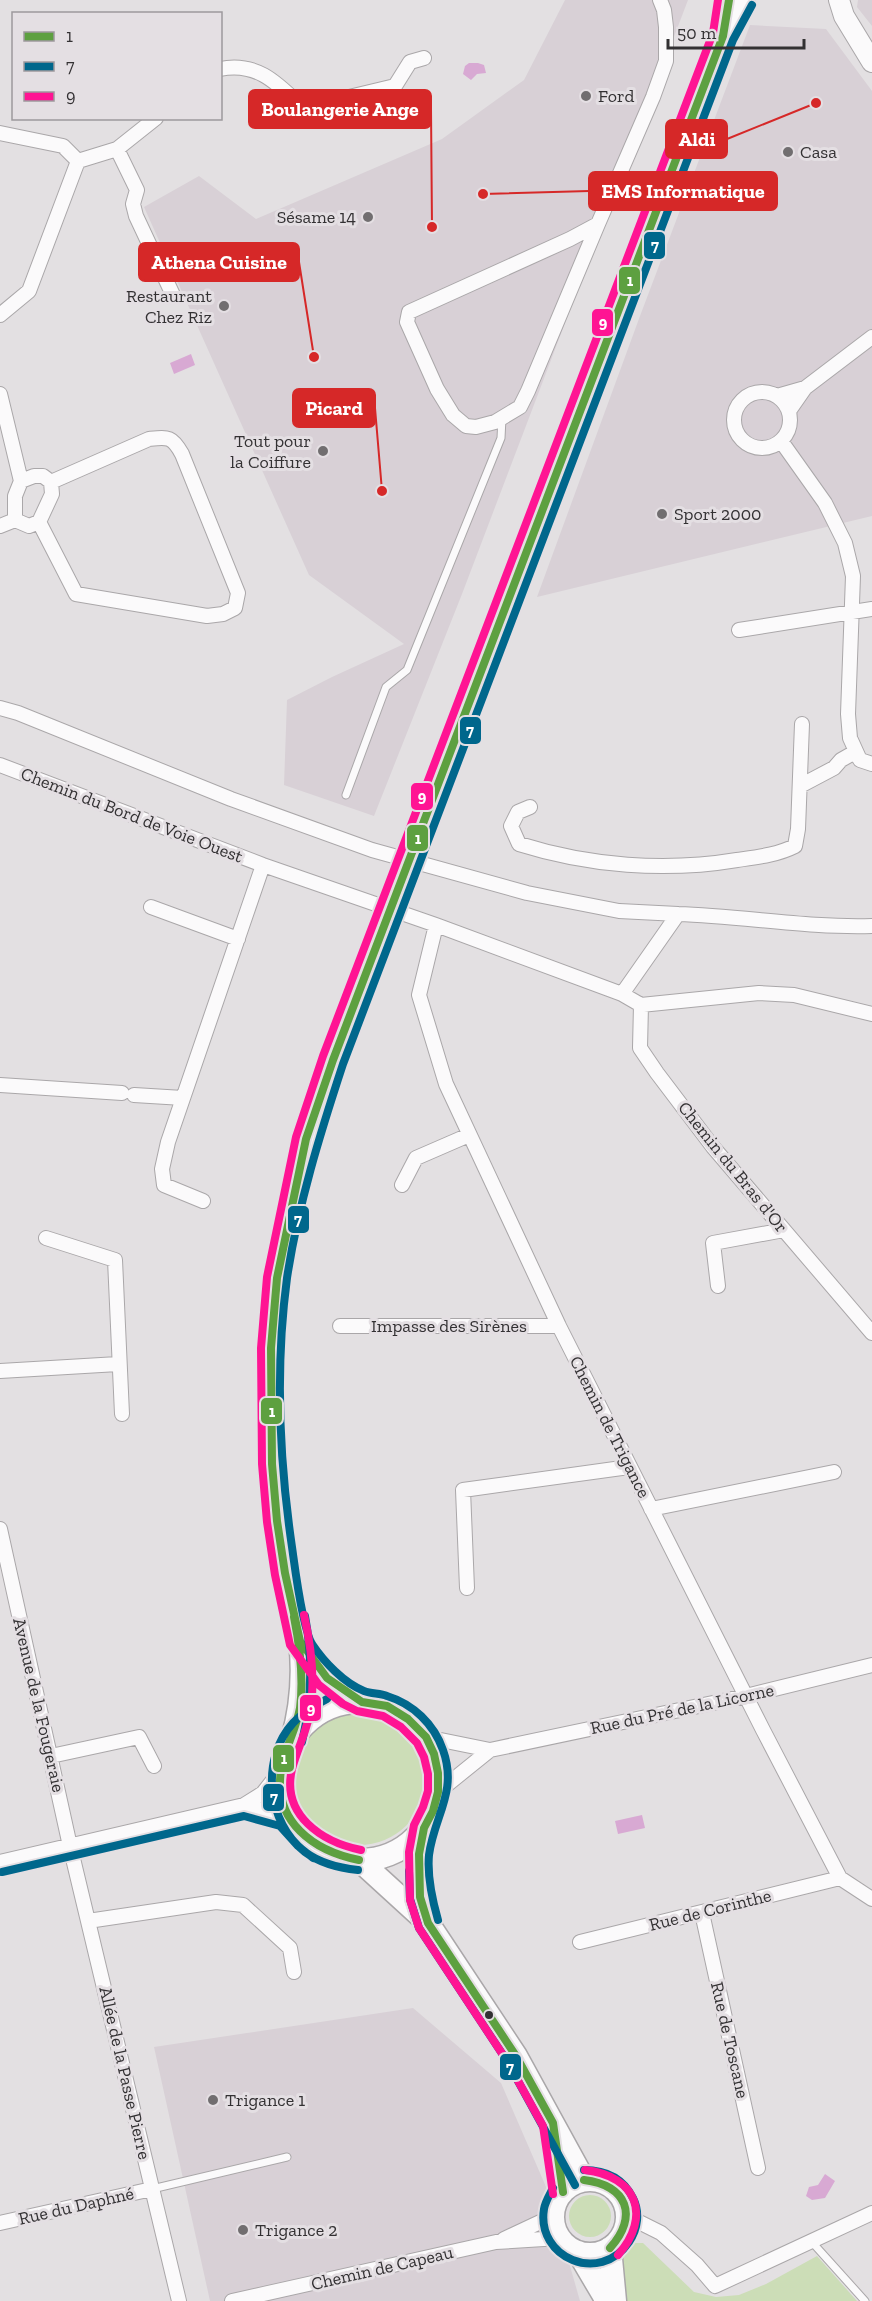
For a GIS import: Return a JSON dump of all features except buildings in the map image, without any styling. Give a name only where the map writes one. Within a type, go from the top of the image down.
[{"type":"main road","points":[[723,36],[729,0]]},
{"type":"main road","points":[[292,1740],[302,1685],[300,1641],[277,1521],[272,1464],[271,1348],[277,1278],[306,1139],[333,1060],[723,36],[743,0]]},
{"type":"main road","points":[[828,0],[842,8],[872,62]]},
{"type":"main road","points":[[300,1641],[327,1677],[349,1695],[362,1702]]},
{"type":"main road","points":[[424,1828],[406,1845],[384,1857],[359,1860],[340,1858],[321,1850],[305,1838],[293,1823],[283,1797],[281,1770],[292,1740],[322,1711],[341,1704],[362,1702],[387,1706],[408,1719],[426,1737],[436,1763],[438,1792],[433,1811],[424,1828],[419,1854],[420,1897],[428,1923]]},
{"type":"main road","points":[[359,1860],[428,1923],[516,2056],[584,2180]]},
{"type":"main road","points":[[553,2123],[563,2192]]},
{"type":"main road","points":[[584,2180],[597,2180],[609,2185],[622,2198],[627,2216],[622,2235],[610,2248],[600,2253],[578,2252],[569,2247],[560,2238],[555,2228],[553,2216],[558,2199],[572,2184],[584,2180]]},
{"type":"main road","points":[[610,2248],[615,2301]]},
{"type":"main road","points":[[578,2252],[607,2301]]},
{"type":"street","points":[[598,224],[409,312],[407,322],[437,389],[453,415],[466,426],[476,427],[495,423],[520,407],[528,391],[654,98],[666,61],[666,27],[664,9],[660,0]]},
{"type":"street","points":[[222,69],[242,66],[272,78],[303,108],[395,86],[410,62],[424,58]]},
{"type":"street","points":[[78,161],[117,149],[153,120]]},
{"type":"street","points":[[0,134],[63,146],[78,161]]},
{"type":"street","points":[[117,149],[137,190],[133,204],[136,216],[173,295]]},
{"type":"street","points":[[0,315],[29,291],[78,161]]},
{"type":"street","points":[[805,388],[777,396],[764,392],[749,395],[737,406],[733,422],[739,438],[753,447],[770,447],[781,441],[789,429],[789,411],[805,388],[872,337]]},
{"type":"street","points":[[0,394],[21,482],[15,496],[15,520]]},
{"type":"street","points":[[777,396],[789,411]]},
{"type":"street","points":[[39,522],[76,594],[207,616],[223,614],[235,608],[238,593],[175,441],[165,437],[148,439],[51,482]]},
{"type":"street","points":[[781,441],[825,503],[845,543],[853,576],[848,714],[850,738],[860,760],[872,764]]},
{"type":"street","points":[[0,526],[15,520],[29,526],[39,522],[52,494],[51,482],[43,476],[34,476],[21,482]]},
{"type":"street","points":[[739,630],[872,609]]},
{"type":"street","points":[[0,708],[18,713],[231,799],[372,850],[526,893],[619,911],[715,915],[835,927],[872,926]]},
{"type":"street","points":[[530,807],[518,812],[511,826],[519,844],[537,850],[609,863],[701,866],[780,853],[795,846],[798,829],[802,724]]},
{"type":"street","points":[[800,786],[834,768],[841,760],[855,752]]},
{"type":"street","name":"Chemin du Bord de Voie Ouest","points":[[0,765],[263,865],[436,925],[622,994]]},
{"type":"street","points":[[203,1201],[164,1185],[162,1169],[168,1142],[263,865]]},
{"type":"street","points":[[151,907],[238,939]]},
{"type":"street","points":[[678,914],[622,994],[641,1005],[759,993],[794,995],[872,1014]]},
{"type":"street","name":"Chemin de Trigance","points":[[436,925],[419,995],[446,1084],[559,1326],[840,1878],[872,1899]]},
{"type":"street","name":"Chemin du Bras d'Or","points":[[641,1005],[640,1048],[713,1147],[872,1332]]},
{"type":"street","points":[[0,1085],[183,1098]]},
{"type":"street","points":[[402,1185],[416,1158],[470,1135]]},
{"type":"street","points":[[718,1286],[713,1243],[784,1230]]},
{"type":"street","points":[[46,1238],[115,1260],[122,1414]]},
{"type":"street","name":"Impasse des Sirènes","points":[[340,1326],[559,1326]]},
{"type":"street","points":[[0,1371],[118,1364]]},
{"type":"street","points":[[467,1588],[463,1490],[629,1467]]},
{"type":"street","points":[[651,1509],[834,1472]]},
{"type":"street","name":"Avenue de la Fougeraie","points":[[0,1529],[6,1583],[51,1756],[70,1846]]},
{"type":"street","name":"Rue du Pré de la Licorne","points":[[490,1750],[746,1696],[872,1665]]},
{"type":"street","points":[[51,1756],[139,1737],[154,1766]]},
{"type":"street","points":[[426,1737],[490,1750]]},
{"type":"street","points":[[438,1792],[490,1750]]},
{"type":"street","points":[[0,1862],[244,1805],[262,1793],[281,1770]]},
{"type":"street","points":[[244,1805],[286,1817],[293,1823]]},
{"type":"street","name":"Allée de la Passe Pierre","points":[[70,1846],[179,2301]]},
{"type":"street","name":"Rue de Corinthe","points":[[580,1942],[840,1878]]},
{"type":"street","points":[[88,1921],[216,1902],[243,1905],[290,1948],[294,1972]]},
{"type":"street","name":"Rue de Toscane","points":[[702,1913],[758,2168]]},
{"type":"street","name":"Rue du Daphné","points":[[0,2223],[152,2189]]},
{"type":"street","points":[[627,2216],[661,2233],[698,2265],[715,2286],[872,2213]]},
{"type":"street","name":"Chemin de Capeau","points":[[496,2242],[553,2216]]},
{"type":"street","name":"Chemin de Capeau","points":[[232,2301],[496,2242],[560,2238]]},
{"type":"lane","points":[[346,795],[386,687],[406,670],[501,438],[502,418]]},
{"type":"lane","points":[[152,2189],[287,2157]]},
{"type":"lane","points":[[811,2241],[865,2301]]},
{"type":"shaded area","points":[[565,0],[688,0],[462,594],[374,816],[284,785],[287,700],[404,644],[309,575],[144,207],[199,176],[256,219],[442,139],[524,80]]},
{"type":"shaded area","points":[[858,0],[872,0],[872,26],[857,7]]},
{"type":"shaded area","points":[[750,25],[826,29],[872,91],[872,516],[537,597],[640,316]]},
{"type":"shaded area","points":[[469,63],[484,65],[486,73],[477,74],[471,80],[463,74],[465,66]]},
{"type":"shaded area","points":[[191,354],[195,365],[174,374],[170,363]]},
{"type":"shaded area","points":[[642,1815],[645,1828],[618,1834],[615,1821]]},
{"type":"shaded area","points":[[413,2008],[501,2083],[550,2196],[580,2301],[210,2301],[154,2047]]},
{"type":"shaded area","points":[[825,2174],[835,2181],[825,2198],[812,2200],[806,2196],[809,2187],[818,2185]]},
{"type":"green space","points":[[359,1711],[384,1716],[406,1731],[421,1753],[426,1778],[421,1803],[406,1825],[384,1840],[359,1845],[334,1840],[312,1825],[297,1803],[292,1778],[297,1753],[312,1731],[334,1716]]},
{"type":"green space","points":[[590,2195],[605,2201],[611,2216],[605,2231],[590,2237],[575,2231],[569,2216],[575,2201]]},
{"type":"green space","points":[[633,2243],[643,2243],[694,2292],[716,2297],[739,2295],[766,2284],[817,2256],[857,2301],[625,2301],[620,2254]]},
{"type":"transit line","name":"9","points":[[553,2194],[543,2126],[507,2061],[419,1928],[410,1900],[409,1852],[414,1825],[428,1791],[428,1774],[424,1757],[417,1743],[401,1727],[383,1716],[357,1711],[343,1704],[319,1685],[290,1645],[275,1575],[267,1522],[262,1464],[261,1348],[267,1277],[296,1137],[323,1056],[713,33],[718,0]]},
{"type":"transit line","name":"1","points":[[563,2192],[553,2123],[516,2056],[428,1923],[420,1897],[419,1854],[424,1828],[433,1811],[438,1792],[438,1773],[434,1754],[426,1737],[408,1719],[387,1706],[362,1702],[327,1678],[300,1641],[285,1573],[277,1521],[272,1464],[271,1348],[277,1278],[306,1139],[333,1060],[723,36],[729,0]]},
{"type":"transit line","name":"7","points":[[438,1920],[430,1888],[429,1855],[444,1804],[448,1779],[447,1765],[439,1741],[428,1724],[414,1710],[384,1695],[364,1691],[328,1665],[312,1644],[305,1625],[288,1514],[280,1413],[281,1345],[287,1278],[303,1197],[343,1064],[733,40],[752,5]]},
{"type":"transit line","name":"9","points":[[304,1615],[312,1660],[313,1683],[308,1723],[292,1769],[290,1785],[293,1800],[299,1813],[319,1833],[346,1846],[361,1850]]},
{"type":"transit line","name":"7","points":[[302,1742],[308,1711],[310,1679],[305,1616]]},
{"type":"transit line","name":"1","points":[[294,1617],[302,1685],[300,1708],[281,1770],[280,1788],[283,1805],[290,1819],[312,1841],[342,1856],[359,1860]]},
{"type":"transit line","name":"7","points":[[327,1699],[301,1716],[282,1738],[272,1772],[272,1790],[282,1825],[292,1840],[317,1860],[358,1870]]},
{"type":"transit line","name":"7","points":[[2,1872],[244,1816],[280,1826],[298,1846],[313,1858]]},
{"type":"transit line","name":"7","points":[[409,1871],[410,1899],[419,1928],[507,2061],[575,2185]]},
{"type":"transit line","name":"7","points":[[553,2188],[544,2209],[544,2226],[550,2241],[560,2252],[573,2260],[587,2263],[602,2262],[617,2255],[629,2242],[634,2232],[637,2220],[635,2203],[629,2191],[613,2176],[584,2170]]},
{"type":"transit line","name":"9","points":[[585,2170],[617,2180],[634,2200],[636,2213],[634,2226],[618,2255]]},
{"type":"transit line","name":"1","points":[[584,2180],[610,2188],[619,2195],[624,2204],[626,2214],[624,2225],[610,2248]]},
{"type":"place","name":"Ford","points":[[586,96]]},
{"type":"place","name":"Aldi","points":[[816,103]]},
{"type":"place","name":"Casa","points":[[788,152]]},
{"type":"place","name":"EMS Informatique","points":[[483,194]]},
{"type":"place","name":"Sésame 14","points":[[368,217]]},
{"type":"place","name":"Boulangerie Ange","points":[[432,227]]},
{"type":"place","name":"Restaurant Chez Riz","points":[[224,306]]},
{"type":"place","name":"Athena Cuisine","points":[[314,357]]},
{"type":"place","name":"Tout pour la Coiffure","points":[[323,451]]},
{"type":"place","name":"Picard","points":[[382,491]]},
{"type":"place","name":"Sport 2000","points":[[662,514]]},
{"type":"place","name":"Trigance 1","points":[[213,2100]]},
{"type":"place","name":"Trigance 2","points":[[243,2230]]}]
